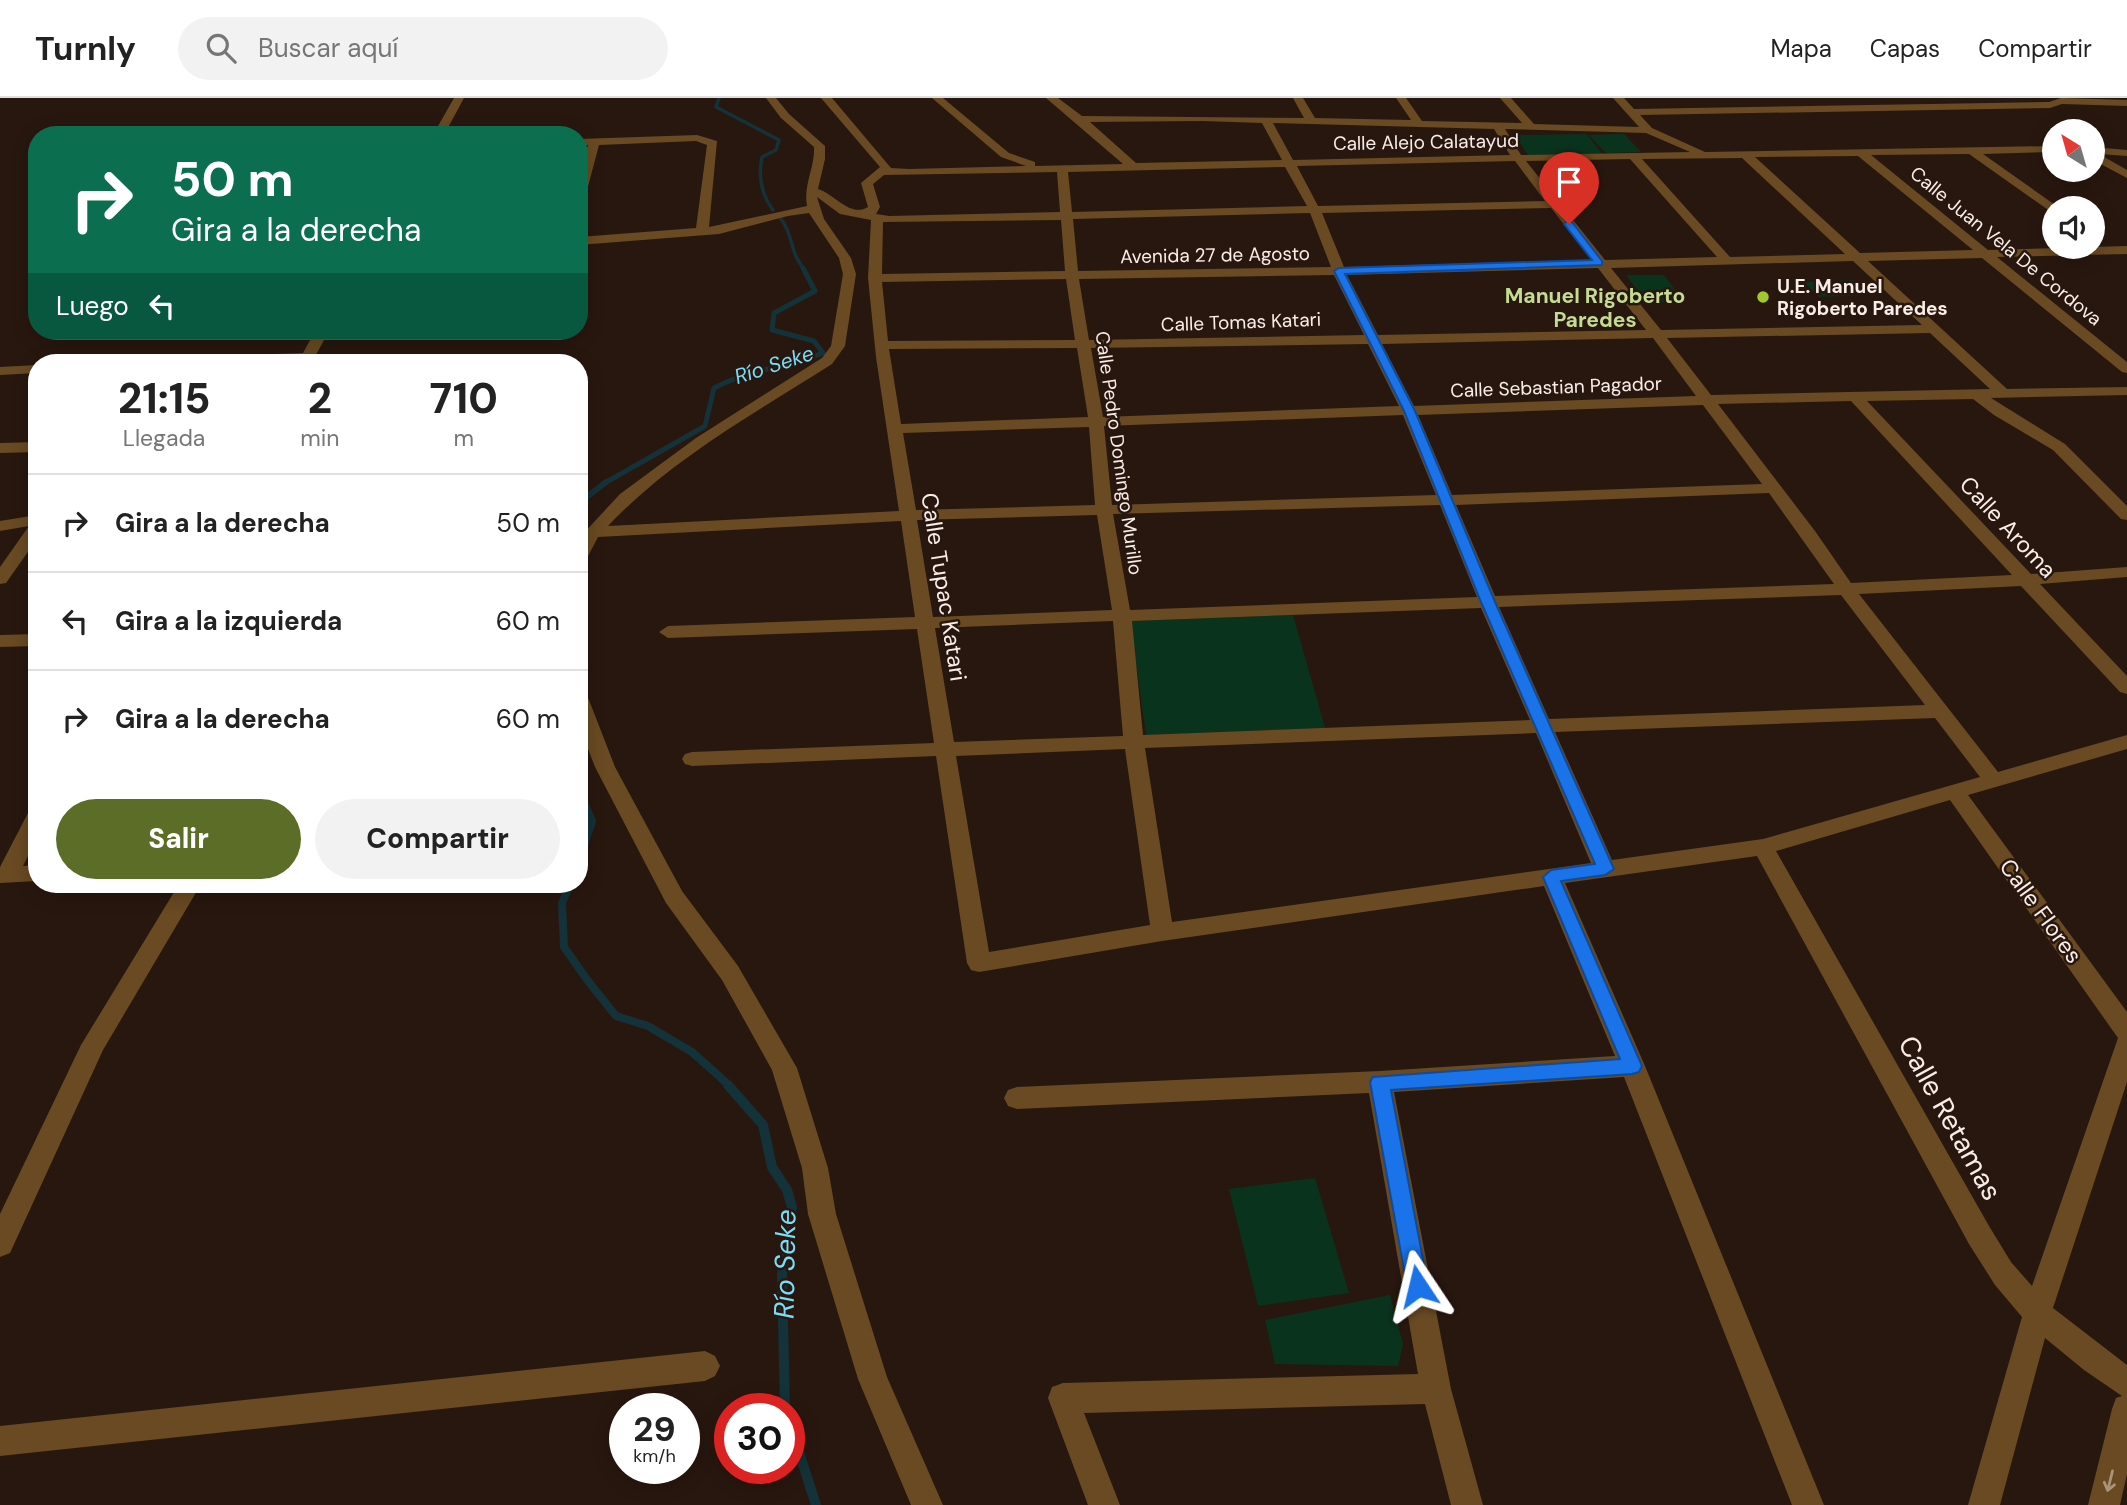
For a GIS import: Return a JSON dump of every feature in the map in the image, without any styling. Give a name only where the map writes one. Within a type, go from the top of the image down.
[{"type":"street","points":[[443,126],[459,98]]},
{"type":"street","points":[[588,542],[626,497],[701,441],[827,361],[838,348],[849,278],[848,265],[845,257],[818,223],[813,209],[810,190],[821,152],[819,146],[785,116],[771,98]]},
{"type":"street","points":[[826,98],[886,167],[882,171]]},
{"type":"street","points":[[937,98],[1005,155],[1042,169]]},
{"type":"street","points":[[1051,98],[1080,119],[1132,166]]},
{"type":"street","points":[[1298,98],[1311,121]]},
{"type":"street","points":[[1401,98],[1420,125]]},
{"type":"street","points":[[1506,98],[1531,127]]},
{"type":"street","points":[[1618,98],[1648,130]]},
{"type":"street","points":[[1947,98],[2045,105]]},
{"type":"street","points":[[2025,98],[2045,105]]},
{"type":"street","points":[[1634,112],[2045,105],[2061,101],[2127,103]]},
{"type":"street","points":[[1080,119],[1199,112],[1266,120],[1648,130],[1709,155]]},
{"type":"street","points":[[1266,120],[1315,211],[1339,271],[1409,411],[1488,602],[1605,869]]},
{"type":"street","points":[[1498,127],[1518,158],[1656,333],[1704,400],[1774,488],[1846,589],[1994,781]]},
{"type":"street","points":[[588,142],[697,138],[713,143],[702,233]]},
{"type":"street","points":[[588,163],[594,142]]},
{"type":"street","name":"Calle Alejo Calatayud","points":[[882,171],[2042,149]]},
{"type":"street","points":[[1971,150],[2042,201]]},
{"type":"street","points":[[2105,151],[2127,153]]},
{"type":"street","name":"Calle Juan Vela De Cordova","points":[[1860,152],[2127,369]]},
{"type":"street","points":[[1745,154],[2005,395]]},
{"type":"street","points":[[1634,157],[1726,260]]},
{"type":"street","points":[[2105,162],[2127,175]]},
{"type":"street","name":"Calle Pedro Domingo Murillo","points":[[1062,169],[1072,277],[1096,421],[1104,509],[1122,615],[1134,742],[1162,932]]},
{"type":"street","name":"Calle Tupac Katari","points":[[882,171],[867,183],[874,207],[871,216],[882,345],[979,963],[1162,932]]},
{"type":"street","points":[[810,190],[826,195],[847,215],[889,220],[1554,204]]},
{"type":"street","points":[[588,240],[702,233],[788,212],[813,209]]},
{"type":"street","points":[[2105,246],[2127,261]]},
{"type":"street","name":"Avenida 27 de Agosto","points":[[875,278],[1072,277],[2127,250]]},
{"type":"street","name":"Calle Tomas Katari","points":[[882,345],[1083,345],[1936,329]]},
{"type":"street","points":[[0,371],[28,369]]},
{"type":"street","name":"Calle Sebastian Pagador","points":[[894,429],[1704,400],[2127,391]]},
{"type":"street","points":[[1978,395],[1999,412],[2059,447],[2127,515]]},
{"type":"street","name":"Calle Aroma","points":[[1856,397],[2127,688]]},
{"type":"street","points":[[0,449],[28,447]]},
{"type":"street","points":[[594,532],[908,516],[1774,488]]},
{"type":"street","points":[[0,526],[28,521]]},
{"type":"street","points":[[0,579],[28,540]]},
{"type":"street","points":[[668,632],[1846,589],[2127,572]]},
{"type":"street","points":[[0,641],[28,640]]},
{"type":"street","points":[[692,759],[1939,711]]},
{"type":"street","points":[[588,723],[605,767],[674,897],[730,973],[784,1068],[815,1168],[822,1214],[873,1379],[927,1505]]},
{"type":"street","points":[[1162,932],[1763,847],[2127,741]]},
{"type":"street","name":"Calle Flores","points":[[1955,792],[2127,1031]]},
{"type":"street","points":[[4,875],[28,832]]},
{"type":"street","name":"Calle Retamas","points":[[1763,847],[1979,1235],[2006,1277],[2038,1311],[2096,1362],[2127,1383]]},
{"type":"street","points":[[4,875],[28,874]]},
{"type":"street","points":[[1551,877],[1632,1066],[1808,1505]]},
{"type":"street","points":[[0,1244],[7,1214],[93,1045],[185,893]]},
{"type":"street","points":[[1984,1505],[2038,1311],[2127,1044]]},
{"type":"street","points":[[1017,1098],[1380,1082],[1632,1066]]},
{"type":"street","points":[[1380,1082],[1436,1388],[1467,1505]]},
{"type":"street","points":[[0,1441],[705,1366]]},
{"type":"street","points":[[1104,1505],[1063,1398],[1436,1388]]},
{"type":"street","points":[[2104,1505],[2127,1409]]},
{"type":"green space","points":[[1587,134],[1602,154],[1528,155],[1515,135]]},
{"type":"green space","points":[[1624,134],[1641,152],[1606,153],[1589,135]]},
{"type":"green space","points":[[1626,275],[1664,275],[1684,302],[1646,302]]},
{"type":"green space","points":[[1853,280],[1868,295],[1819,297],[1804,282]]},
{"type":"green space","points":[[1293,615],[1325,728],[1146,735],[1130,621]]},
{"type":"green space","points":[[1315,1178],[1349,1293],[1258,1306],[1229,1189]]},
{"type":"green space","points":[[1390,1295],[1403,1344],[1398,1366],[1275,1364],[1265,1320]]},
{"type":"waterway","points":[[719,98],[716,107],[779,140],[776,150],[762,157],[761,164],[763,191],[773,210]]},
{"type":"waterway","name":"Río Seke","points":[[781,219],[788,231],[796,257],[805,270]]},
{"type":"waterway","name":"Río Seke","points":[[605,483],[705,426],[714,388],[740,377],[823,353],[814,341],[772,330],[774,313],[815,291],[803,268]]},
{"type":"waterway","name":"Río Seke","points":[[588,496],[605,483]]},
{"type":"waterway","name":"Río Seke","points":[[588,812],[592,821],[588,833]]},
{"type":"waterway","name":"Río Seke","points":[[566,893],[562,903],[564,947],[616,1016],[648,1026],[692,1052],[730,1086]]},
{"type":"waterway","name":"Río Seke","points":[[728,1085],[763,1125],[772,1167],[787,1190],[792,1207],[782,1274],[785,1393]]},
{"type":"waterway","name":"Río Seke","points":[[805,1471],[816,1505]]},
{"type":"place","name":"U.E. Manuel Rigoberto Paredes","points":[[1763,297]]},
{"type":"district","name":"Manuel Rigoberto Paredes","points":[[1595,308]]},
{"type":"route","points":[[1418,1286],[1380,1082],[1632,1066],[1551,877],[1605,869],[1488,602],[1409,411],[1339,271],[1599,263],[1569,224]]}]
